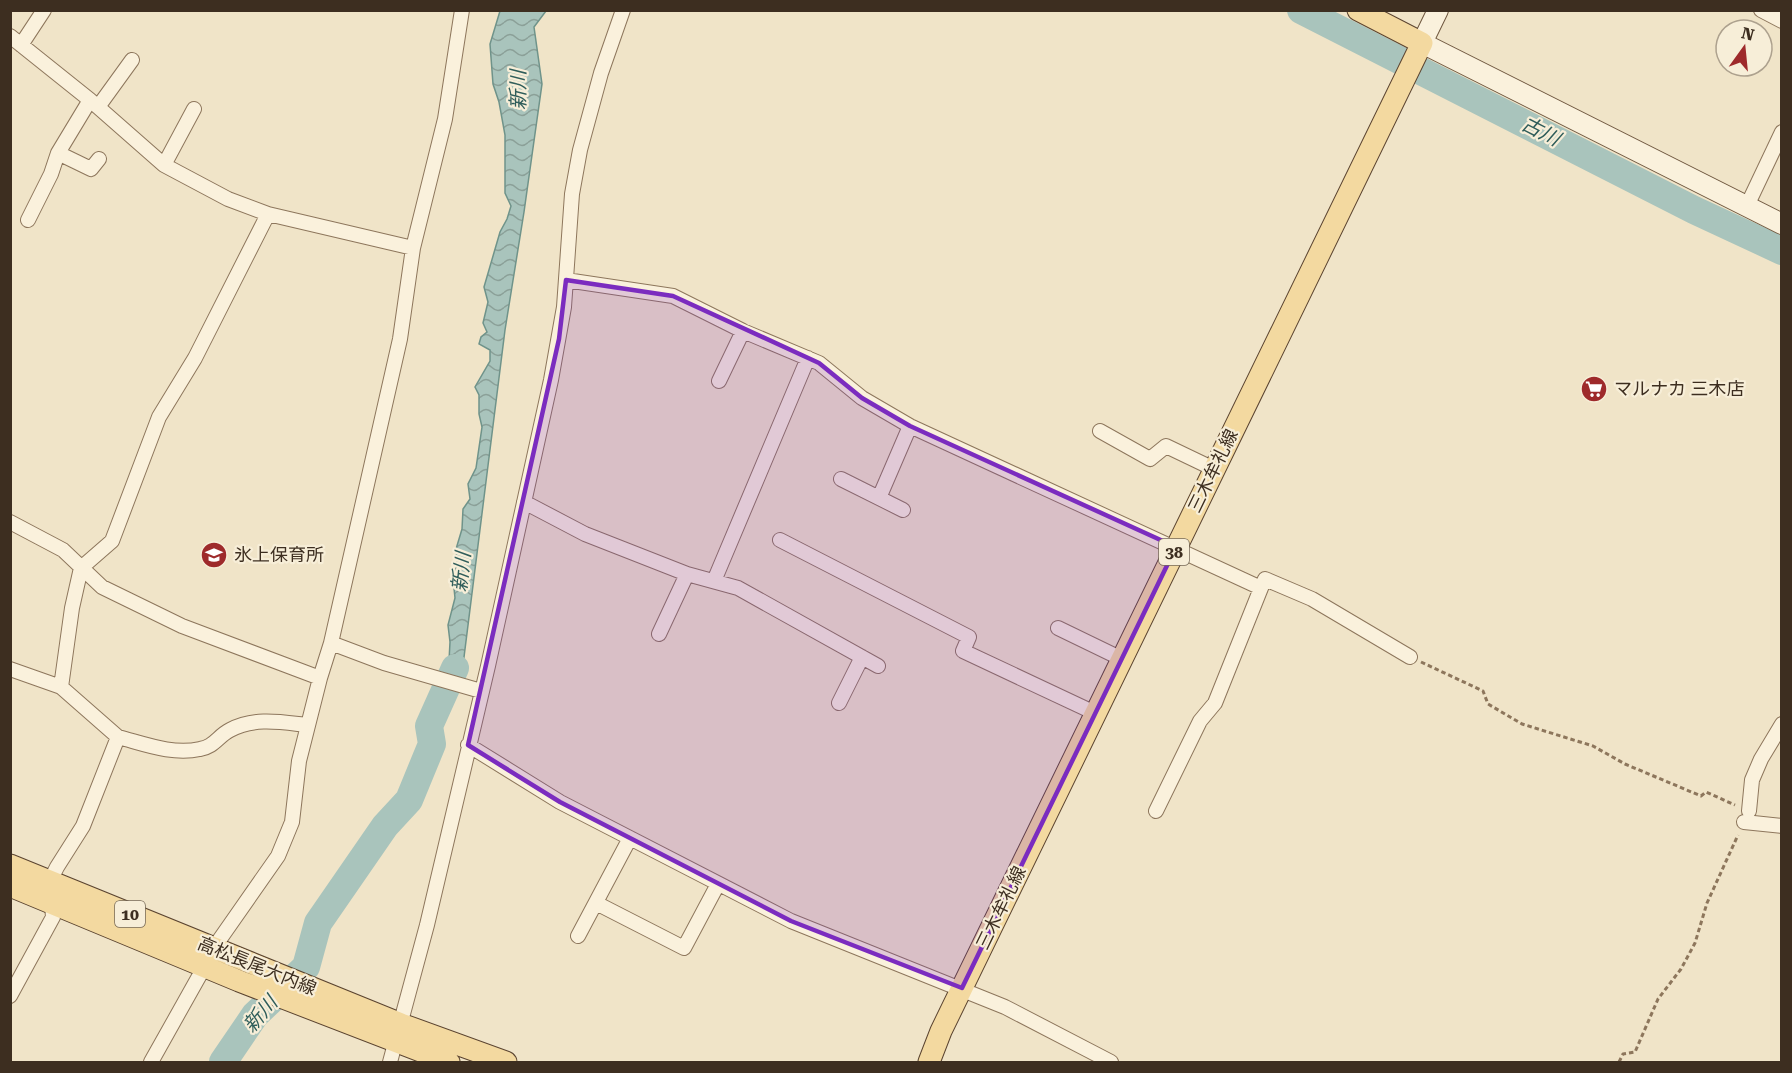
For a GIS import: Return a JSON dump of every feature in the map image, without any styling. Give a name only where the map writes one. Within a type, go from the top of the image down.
[{"type":"main road","points":[[1358,10],[1422,43]]},
{"type":"main road","name":"三木牟礼線","points":[[928,1062],[1095,713],[1422,43]]},
{"type":"main road","name":"高松長尾大内線","points":[[10,865],[50,881],[210,958],[239,981],[330,1006]]},
{"type":"main road","name":"高松長尾大内線","points":[[10,886],[50,903],[210,958],[249,963],[396,1043],[449,1062]]},
{"type":"main road","name":"高松長尾大内線","points":[[396,1043],[506,1062]]},
{"type":"street","points":[[44,10],[16,41],[94,104],[164,165],[228,199],[268,214],[413,248]]},
{"type":"street","points":[[151,1062],[241,907],[278,856],[292,822],[299,761],[307,725],[331,643],[400,339],[413,248],[445,119],[462,10]]},
{"type":"street","points":[[396,1043],[427,925],[559,339],[572,194],[580,150],[601,73],[623,10]]},
{"type":"street","points":[[1438,10],[1422,43],[1782,225]]},
{"type":"street","points":[[1761,10],[1782,21]]},
{"type":"street","points":[[28,220],[51,174],[58,153],[94,104],[132,60]]},
{"type":"street","points":[[164,165],[194,109]]},
{"type":"street","points":[[1746,208],[1782,132]]},
{"type":"street","points":[[58,153],[91,169],[99,159]]},
{"type":"street","points":[[61,687],[72,608],[81,568],[112,540],[159,417],[195,358],[268,214]]},
{"type":"street","points":[[566,280],[673,296],[743,331],[819,363],[862,398],[910,426],[1261,588]]},
{"type":"street","points":[[719,381],[743,331]]},
{"type":"street","points":[[714,581],[808,358]]},
{"type":"street","points":[[879,498],[910,426]]},
{"type":"street","points":[[1100,431],[1150,459],[1166,446],[1214,470]]},
{"type":"street","points":[[840,480],[903,510]]},
{"type":"street","points":[[524,502],[585,534],[687,574],[738,588],[878,666]]},
{"type":"street","points":[[10,522],[63,550],[102,587],[182,626],[320,678]]},
{"type":"street","points":[[780,540],[969,637],[963,651],[1095,713]]},
{"type":"street","points":[[659,634],[687,574]]},
{"type":"street","points":[[1156,811],[1200,721],[1215,703],[1265,579],[1312,599],[1410,657]]},
{"type":"street","points":[[1058,628],[1122,658]]},
{"type":"street","points":[[331,643],[384,663],[481,691]]},
{"type":"street","points":[[839,703],[862,657]]},
{"type":"street","points":[[10,669],[61,687],[118,736],[168,750],[198,750],[211,747],[228,731],[249,721],[307,725]]},
{"type":"street","points":[[1782,724],[1761,759],[1752,780],[1746,816],[1782,826]]},
{"type":"street","points":[[10,996],[53,917],[50,903],[50,881],[83,826],[118,736]]},
{"type":"street","points":[[468,745],[560,802],[791,921],[962,988],[1005,1007],[1111,1062]]},
{"type":"street","points":[[578,936],[630,838]]},
{"type":"street","points":[[596,903],[684,948],[718,884]]},
{"type":"path","points":[[1410,657],[1483,691],[1488,704],[1522,724],[1593,746],[1624,764],[1690,792],[1701,796],[1706,792],[1746,816],[1707,903],[1695,943],[1681,969],[1658,999],[1635,1052],[1623,1054],[1619,1062]]},
{"type":"highlighted area","points":[[566,280],[673,296],[819,363],[862,398],[910,426],[1176,547],[962,988],[791,921],[560,802],[468,745],[559,339]]},
{"type":"water","points":[[500,11],[546,11],[534,27],[542,84],[505,330],[462,673],[449,708],[439,704],[449,661],[448,625],[455,598],[453,578],[457,565],[456,549],[462,529],[463,509],[470,499],[468,484],[476,468],[482,427],[479,395],[475,387],[490,361],[490,350],[479,344],[481,337],[487,332],[483,323],[488,302],[484,287],[500,232],[511,206],[505,193],[505,135],[493,84],[490,44]]},
{"type":"water","points":[[246,1009],[264,1016],[251,1027],[230,1062],[218,1062],[222,1057],[222,1049],[232,1036]]},
{"type":"waterway","name":"古川","points":[[1301,10],[1694,210],[1782,251]]},
{"type":"waterway","name":"新川","points":[[223,1062],[255,1015],[306,967],[318,923],[385,826],[409,800],[432,744],[429,726],[455,668]]},
{"type":"place","name":"マルナカ 三木店","points":[[1594,389]]},
{"type":"place","name":"氷上保育所","points":[[214,555]]}]
